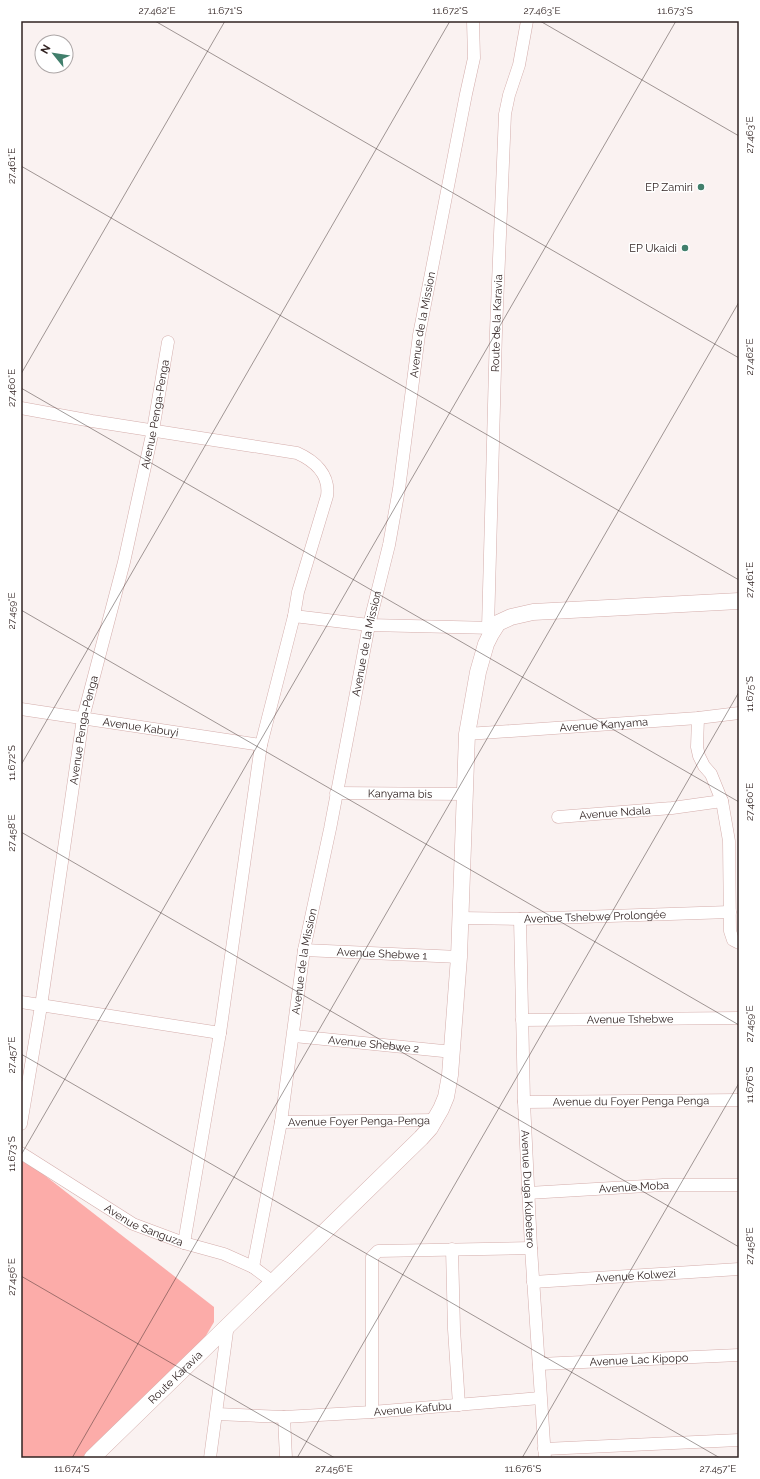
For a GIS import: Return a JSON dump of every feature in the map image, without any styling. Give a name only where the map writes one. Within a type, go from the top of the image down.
[{"type":"street","name":"Avenue de la Mission","points":[[253,1267],[281,1122],[294,1036],[304,950],[330,829],[369,625],[389,545],[401,473],[419,335],[463,109],[472,71],[474,58],[473,21]]},
{"type":"street","name":"Route de la Karavia","points":[[491,628],[496,331],[505,114],[522,50],[527,21]]},
{"type":"street","name":"Avenue Penga-Penga","points":[[21,1124],[41,1006],[84,718],[124,562],[152,430],[168,342]]},
{"type":"street","points":[[21,408],[297,454],[309,459],[320,469],[328,488],[303,573],[294,616],[261,745],[220,1034],[184,1243]]},
{"type":"street","points":[[294,616],[369,625],[491,628],[511,617],[533,612],[739,601]]},
{"type":"street","points":[[273,1282],[421,1138],[436,1120],[446,1097],[452,1052],[459,957],[467,734],[481,660],[491,628]]},
{"type":"street","name":"Avenue Kabuyi","points":[[21,709],[261,745]]},
{"type":"street","name":"Avenue Kanyama","points":[[467,734],[698,718],[739,713]]},
{"type":"street","points":[[698,718],[697,747],[699,756],[704,766],[711,774],[722,801],[729,842],[731,936],[733,940],[739,943]]},
{"type":"street","name":"Kanyama bis","points":[[336,794],[465,794]]},
{"type":"street","name":"Avenue Ndala","points":[[558,817],[672,808],[722,801]]},
{"type":"street","name":"Avenue Tshebwe Prolongée","points":[[460,918],[520,919],[730,912]]},
{"type":"street","name":"Avenue Duga Kubetero","points":[[520,919],[524,1102],[528,1193],[540,1398],[545,1453]]},
{"type":"street","name":"Avenue Shebwe 1","points":[[304,950],[459,957]]},
{"type":"street","points":[[21,1002],[220,1034]]},
{"type":"street","name":"Avenue Tshebwe","points":[[522,1020],[739,1018]]},
{"type":"street","name":"Avenue Shebwe 2","points":[[294,1036],[452,1052]]},
{"type":"street","name":"Avenue du Foyer Penga Penga","points":[[524,1102],[739,1100]]},
{"type":"street","name":"Avenue Foyer Penga-Penga","points":[[281,1122],[436,1120]]},
{"type":"street","name":"Avenue Sanguza","points":[[21,1153],[133,1224],[184,1243],[224,1254],[253,1267],[273,1282]]},
{"type":"street","name":"Avenue Moba","points":[[528,1193],[663,1185],[739,1185]]},
{"type":"street","points":[[372,1412],[372,1257],[378,1251],[531,1248]]},
{"type":"street","points":[[452,1249],[454,1329],[459,1406]]},
{"type":"street","name":"Avenue Kolwezi","points":[[533,1282],[739,1269]]},
{"type":"street","name":"Route Karavia","points":[[92,1458],[228,1324],[273,1282]]},
{"type":"street","points":[[210,1458],[228,1324]]},
{"type":"street","name":"Avenue Lac Kipopo","points":[[539,1364],[739,1355]]},
{"type":"street","name":"Avenue Kafubu","points":[[217,1414],[284,1417],[459,1406],[540,1398]]},
{"type":"street","points":[[284,1417],[286,1458]]},
{"type":"street","points":[[545,1453],[739,1440]]},
{"type":"shaded area","points":[[21,1157],[214,1307],[214,1322],[204,1339],[82,1458],[21,1458]]},
{"type":"place","name":"EP Zamiri","points":[[701,187]]},
{"type":"place","name":"EP Ukaidi","points":[[685,248]]}]
